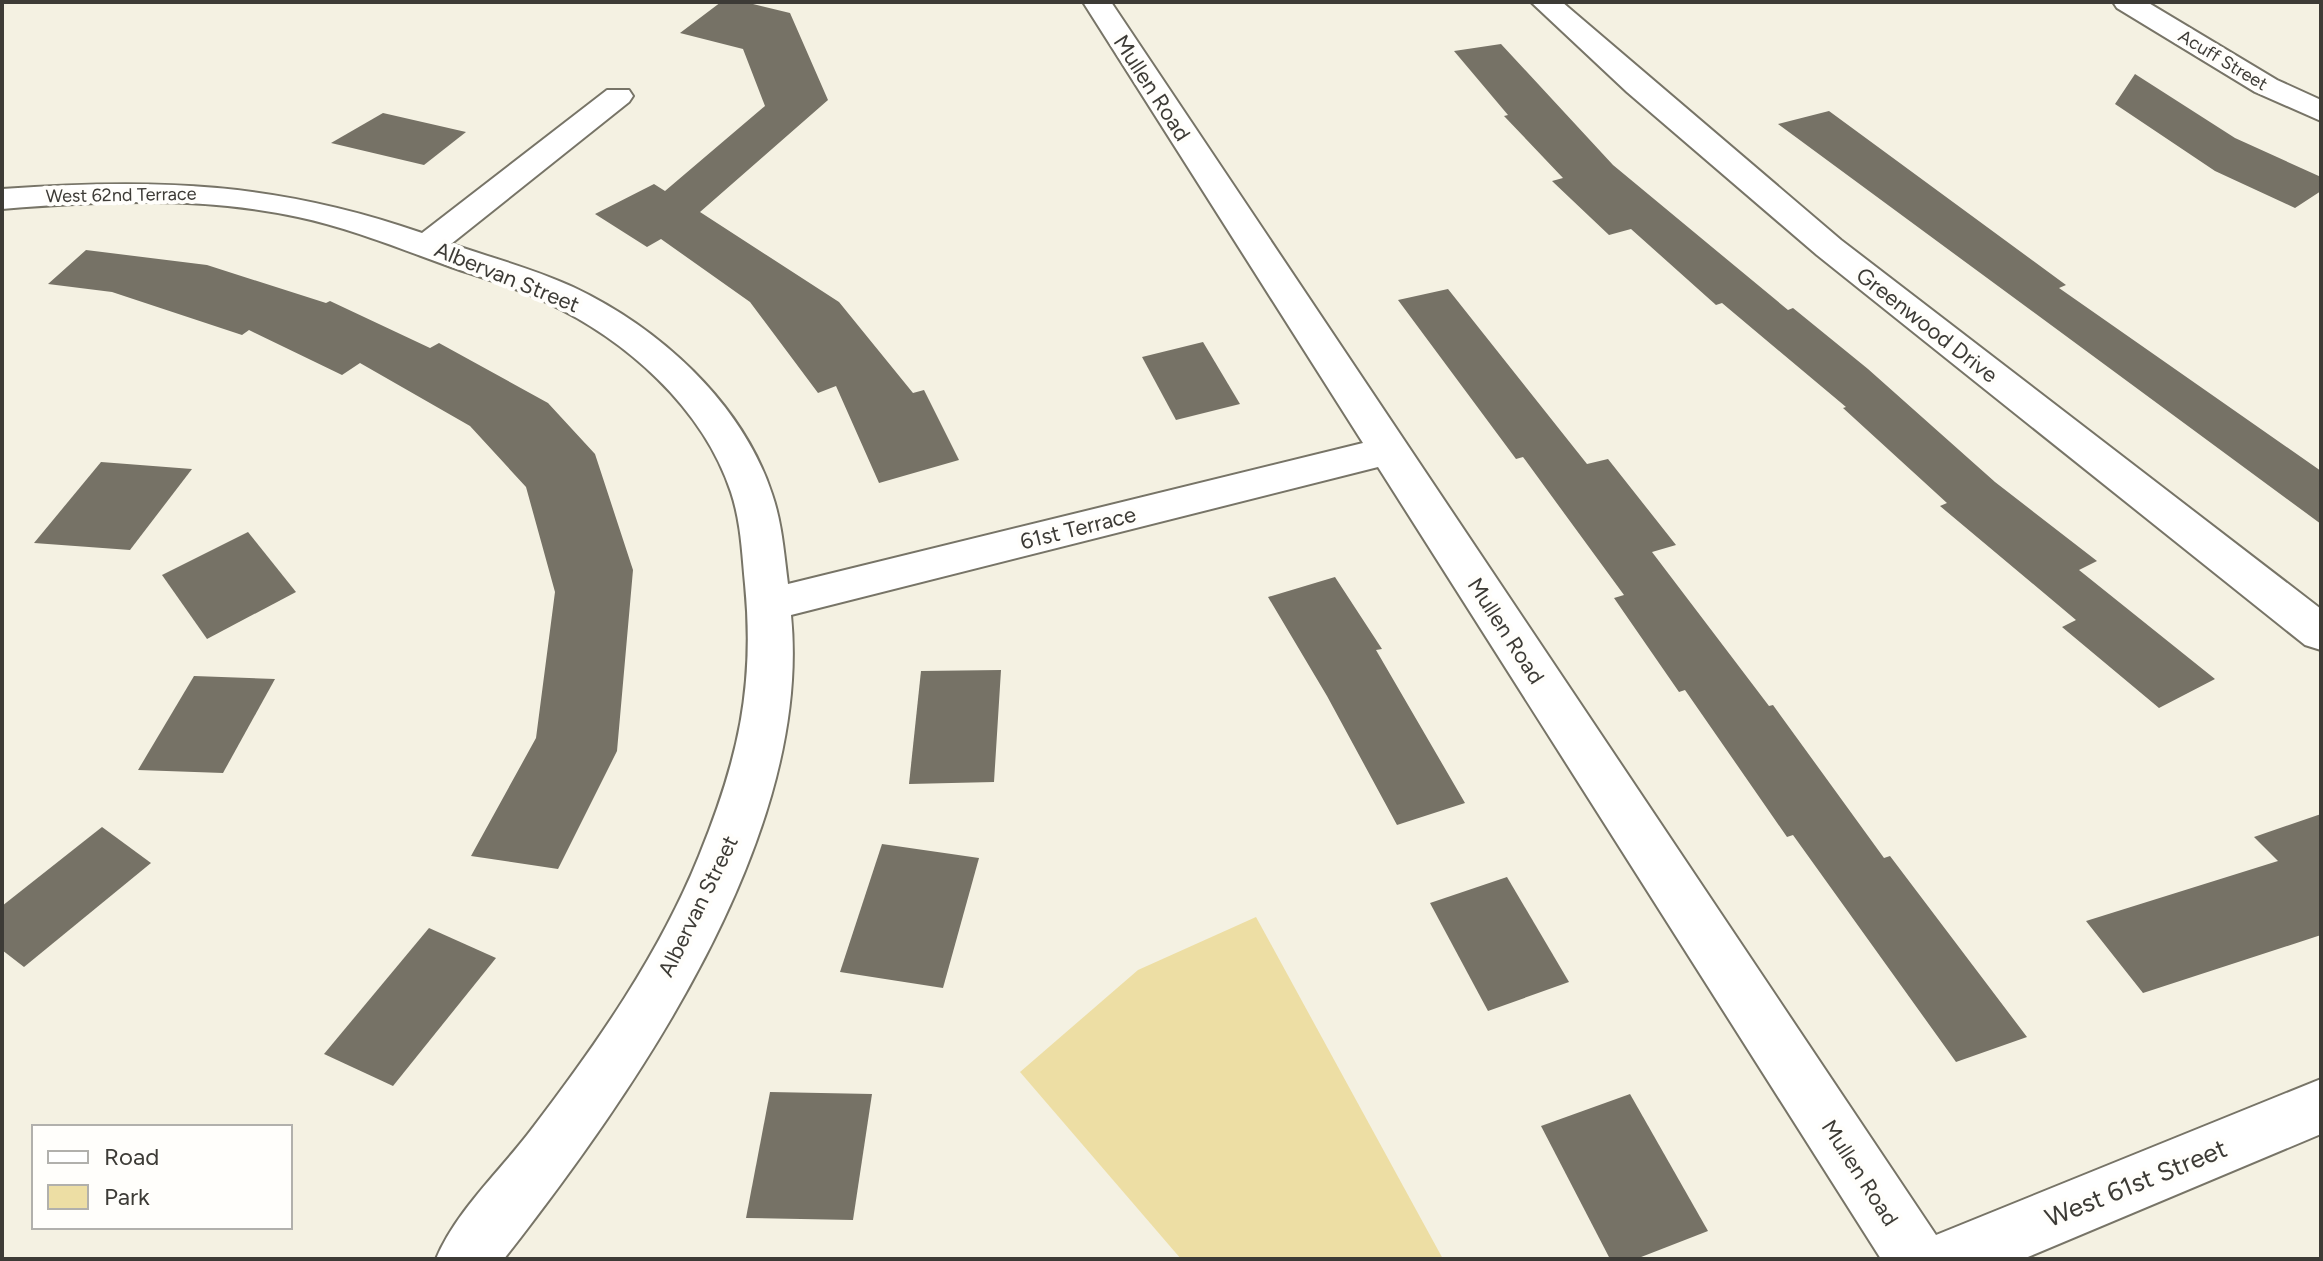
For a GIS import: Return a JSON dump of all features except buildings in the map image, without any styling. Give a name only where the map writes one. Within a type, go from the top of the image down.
[{"type":"street","name":"Mullen Road","points":[[1097,2],[1916,1259]]},
{"type":"street","name":"Greenwood Drive","points":[[1545,2],[1652,102],[1785,213],[2321,633]]},
{"type":"street","name":"Acuff Street","points":[[2127,2],[2266,86],[2321,112]]},
{"type":"street","name":"Albervan Street","points":[[426,247],[618,96]]},
{"type":"street","name":"West 62nd Terrace","points":[[2,199],[166,191],[228,195],[332,216],[426,247]]},
{"type":"street","name":"Albervan Street","points":[[426,247],[563,296],[627,333],[680,380],[718,429],[750,491],[760,526],[772,669],[760,748],[728,853],[678,956],[598,1087],[466,1259]]},
{"type":"street","name":"61st Terrace","points":[[768,605],[1388,451]]},
{"type":"street","name":"West 61st Street","points":[[1951,1259],[2321,1106]]},
{"type":"green space","points":[[1256,917],[1443,1259],[1181,1259],[1020,1072],[1138,970]]}]
